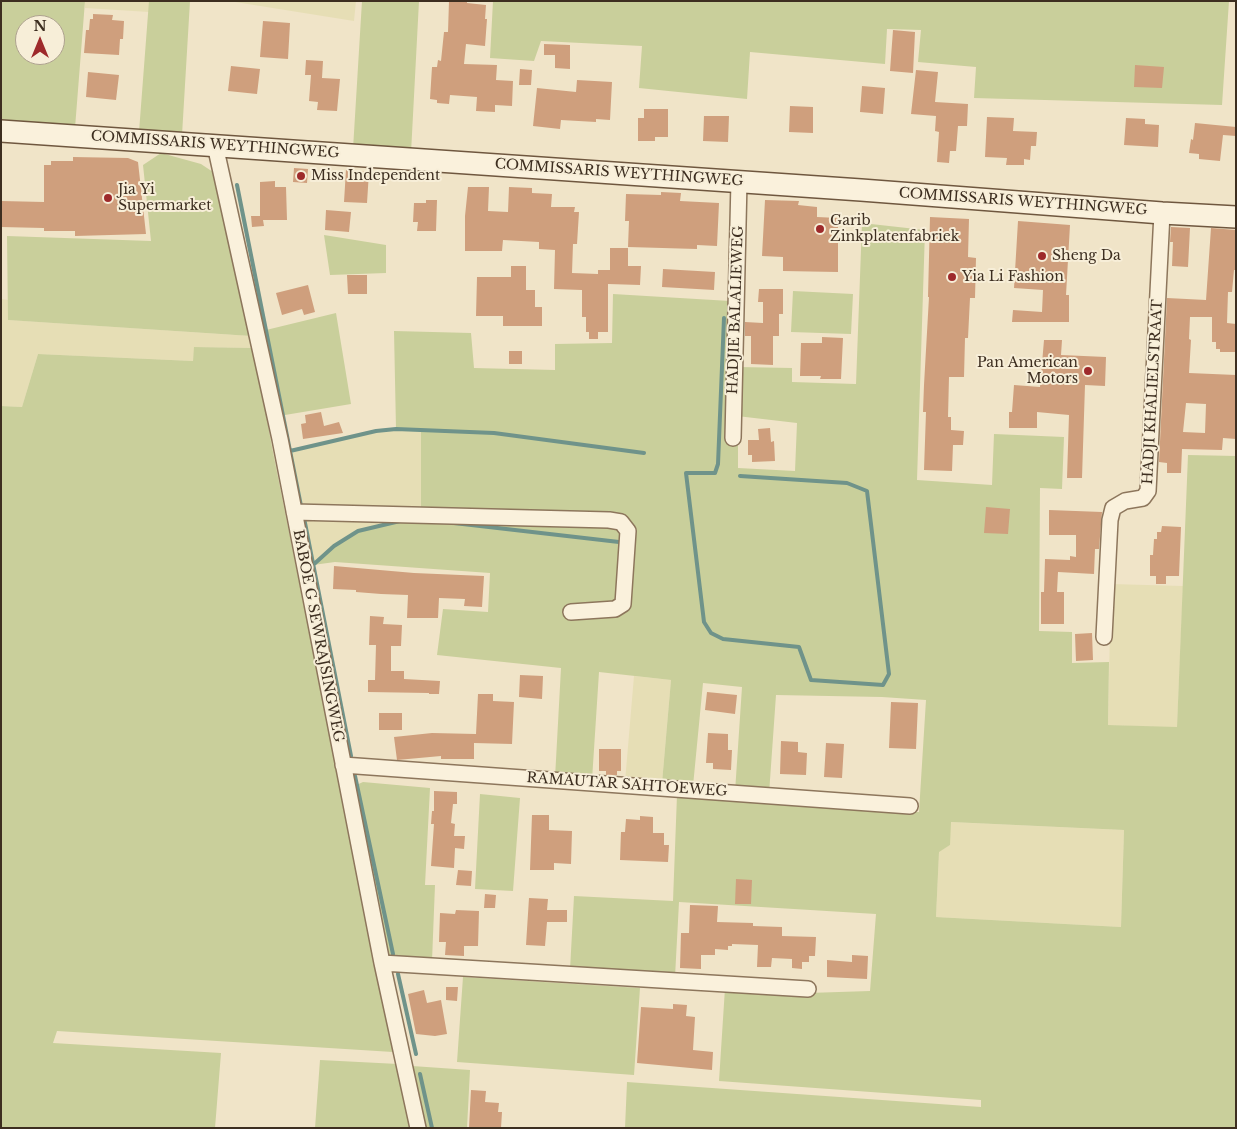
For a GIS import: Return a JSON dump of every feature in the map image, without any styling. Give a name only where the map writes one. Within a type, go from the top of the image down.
[{"type":"main road","name":"COMMISSARIS WEYTHINGWEG","points":[[1,131],[1236,217]]},
{"type":"street","name":"BABOE G SEWRAJSINGWEG","points":[[215,145],[280,439],[382,963],[418,1128]]},
{"type":"street","name":"HADJIE BALALIEWEG","points":[[733,438],[740,181]]},
{"type":"street","name":"HADJI KHALIELSTRAAT","points":[[1104,637],[1110,520],[1113,508],[1125,501],[1143,498],[1148,492],[1162,213]]},
{"type":"street","points":[[294,512],[609,520],[621,522],[628,531],[623,604],[615,609],[570,612]]},
{"type":"street","name":"RAMAUTAR SAHTOEWEG","points":[[343,765],[910,806]]},
{"type":"street","points":[[382,963],[808,989]]},
{"type":"shaded area","points":[[85,1],[149,1],[149,12],[85,8]]},
{"type":"shaded area","points":[[229,1],[356,1],[354,21]]},
{"type":"shaded area","points":[[1,299],[8,300],[9,320],[251,336],[254,348],[195,347],[193,361],[38,354],[22,407],[1,406]]},
{"type":"shaded area","points":[[396,429],[421,430],[421,519],[334,546],[313,565],[290,451],[376,431]]},
{"type":"shaded area","points":[[1111,584],[1183,586],[1177,728],[1108,725]]},
{"type":"shaded area","points":[[634,676],[671,680],[662,783],[625,782]]},
{"type":"shaded area","points":[[950,822],[1124,830],[1121,927],[936,917],[939,851],[950,845]]},
{"type":"green space","points":[[1,1],[85,1],[75,128],[17,124],[1,119]]},
{"type":"green space","points":[[149,1],[190,1],[182,135],[139,132]]},
{"type":"green space","points":[[362,1],[419,1],[411,153],[353,149]]},
{"type":"green space","points":[[493,1],[1229,1],[1222,105],[974,98],[976,67],[918,62],[921,30],[887,29],[885,64],[750,52],[747,99],[639,88],[642,46],[541,41],[534,61],[490,58]]},
{"type":"green space","points":[[161,153],[201,164],[216,174],[251,336],[8,320],[7,236],[151,241],[143,165]]},
{"type":"green space","points":[[862,223],[925,230],[917,480],[992,485],[994,434],[1064,437],[1062,489],[1040,488],[1039,631],[1072,632],[1072,663],[1109,662],[1108,725],[1177,727],[1188,455],[1236,456],[1236,1128],[625,1128],[627,1082],[981,1107],[981,1100],[719,1081],[725,988],[808,993],[870,991],[876,914],[679,902],[675,977],[570,970],[574,896],[673,901],[677,795],[919,812],[926,700],[882,697],[776,695],[769,794],[735,792],[742,687],[703,683],[693,786],[662,783],[671,680],[599,672],[592,780],[555,778],[561,668],[437,655],[443,609],[488,612],[490,573],[335,562],[313,565],[334,546],[358,531],[421,519],[421,430],[396,429],[394,331],[471,333],[474,368],[555,370],[555,344],[612,343],[613,294],[730,301],[727,442],[738,441],[738,468],[795,471],[797,423],[737,416],[738,367],[792,368],[792,382],[856,384]],"holes":[[[951,822],[1124,830],[1121,927],[936,917],[939,852],[950,845]]]},
{"type":"green space","points":[[324,235],[386,245],[386,273],[330,275]]},
{"type":"green space","points":[[793,291],[853,294],[851,334],[791,332]]},
{"type":"green space","points":[[336,313],[351,404],[279,416],[262,331]]},
{"type":"green space","points":[[194,347],[254,348],[272,447],[393,1052],[57,1031],[53,1043],[221,1053],[215,1128],[1,1128],[1,406],[22,407],[38,354],[193,361]]},
{"type":"green space","points":[[363,782],[430,788],[425,885],[435,885],[432,961],[390,957],[387,952],[352,787]]},
{"type":"green space","points":[[480,794],[520,798],[513,891],[475,889]]},
{"type":"green space","points":[[463,977],[640,988],[634,1075],[457,1062]]},
{"type":"green space","points":[[320,1060],[398,1064],[411,1128],[315,1128]]},
{"type":"green space","points":[[412,1066],[470,1070],[467,1128],[421,1128]]},
{"type":"building","points":[[449,1],[467,1],[467,3],[486,5],[485,46],[466,44],[464,64],[497,65],[496,80],[513,81],[512,106],[495,105],[495,112],[476,111],[477,97],[450,95],[449,104],[437,103],[437,100],[430,99],[432,67],[437,67],[438,60],[441,61],[444,32],[448,32]]},
{"type":"building","points":[[93,14],[113,15],[112,20],[124,21],[123,39],[120,39],[119,55],[84,53],[86,30],[89,30],[90,19],[93,19]]},
{"type":"building","points":[[263,21],[290,23],[288,59],[260,57]]},
{"type":"building","points":[[893,30],[915,32],[913,73],[890,71]]},
{"type":"building","points":[[544,44],[570,45],[570,69],[555,68],[555,55],[544,55]]},
{"type":"building","points":[[306,60],[323,61],[322,78],[340,79],[337,111],[317,110],[318,102],[309,101],[311,75],[305,75]]},
{"type":"building","points":[[1135,65],[1164,67],[1162,88],[1134,87]]},
{"type":"building","points":[[231,66],[260,69],[257,94],[228,91]]},
{"type":"building","points":[[520,69],[532,70],[531,85],[519,85]]},
{"type":"building","points":[[916,70],[938,72],[935,102],[968,104],[967,126],[958,126],[956,151],[950,151],[949,163],[937,162],[939,132],[935,131],[936,116],[911,114]]},
{"type":"building","points":[[88,72],[119,75],[116,100],[86,97]]},
{"type":"building","points":[[577,80],[612,82],[610,120],[596,119],[596,122],[561,120],[560,129],[533,126],[537,88],[576,92]]},
{"type":"building","points":[[862,86],[885,88],[883,114],[860,112]]},
{"type":"building","points":[[790,106],[813,107],[813,133],[789,132]]},
{"type":"building","points":[[644,109],[668,109],[668,137],[655,137],[655,141],[638,141],[638,118],[644,118]]},
{"type":"building","points":[[704,116],[729,116],[728,142],[703,141]]},
{"type":"building","points":[[987,117],[1014,118],[1013,131],[1037,132],[1036,146],[1031,146],[1030,160],[1024,159],[1024,165],[1006,165],[1007,158],[985,157]]},
{"type":"building","points":[[1126,118],[1145,119],[1145,124],[1159,125],[1158,147],[1124,145]]},
{"type":"building","points":[[1195,123],[1236,127],[1236,136],[1223,135],[1220,161],[1199,159],[1199,154],[1189,153]]},
{"type":"building","name":"Jia Yi Supermarket","points":[[73,157],[128,158],[138,162],[146,234],[75,236],[75,231],[44,231],[44,228],[1,227],[1,201],[44,202],[44,165],[51,165],[51,161],[73,161]]},
{"type":"building","name":"Miss Independent","points":[[294,168],[308,169],[307,183],[293,182]]},
{"type":"building","points":[[346,170],[369,172],[367,203],[344,202]]},
{"type":"building","points":[[275,181],[275,187],[286,187],[287,220],[263,220],[264,226],[252,227],[251,216],[260,216],[260,182]]},
{"type":"building","points":[[468,187],[489,187],[488,211],[508,212],[509,187],[532,188],[532,193],[552,194],[551,207],[575,207],[574,212],[579,212],[577,244],[573,244],[572,273],[598,274],[598,270],[610,270],[610,248],[628,248],[628,266],[641,266],[640,285],[608,284],[608,332],[598,332],[598,339],[589,339],[589,332],[586,332],[586,317],[582,317],[582,290],[554,289],[555,250],[539,249],[539,242],[503,240],[502,251],[465,251],[465,216]]},
{"type":"building","points":[[661,192],[681,193],[680,201],[719,203],[717,246],[697,245],[697,249],[628,247],[629,221],[625,221],[626,194],[661,195]]},
{"type":"building","points":[[426,200],[437,200],[436,231],[417,231],[418,222],[413,222],[414,203],[426,203]]},
{"type":"building","points":[[765,200],[799,201],[798,205],[817,207],[817,217],[838,218],[838,272],[783,271],[783,257],[762,256]]},
{"type":"building","points":[[326,210],[351,212],[349,232],[325,230]]},
{"type":"building","points":[[930,217],[969,219],[968,257],[976,258],[975,298],[970,298],[968,338],[965,338],[964,377],[949,377],[948,417],[951,417],[951,430],[964,431],[963,445],[953,445],[952,471],[924,470],[926,412],[923,412],[929,297]]},
{"type":"building","name":"Sheng Da","points":[[1018,221],[1070,225],[1066,295],[1069,295],[1069,322],[1012,322],[1013,310],[1042,312],[1043,290],[1014,288]]},
{"type":"building","points":[[1171,227],[1190,228],[1188,267],[1172,266],[1173,242],[1170,242]]},
{"type":"building","points":[[1211,228],[1236,230],[1236,270],[1234,270],[1232,292],[1228,292],[1227,323],[1236,324],[1236,352],[1220,352],[1220,349],[1216,349],[1216,342],[1212,342],[1212,317],[1190,317],[1189,373],[1236,375],[1236,439],[1223,438],[1222,450],[1182,449],[1181,473],[1167,473],[1167,463],[1159,462],[1167,298],[1206,300]],"holes":[[[1186,403],[1206,404],[1205,433],[1183,432]]]},
{"type":"building","points":[[511,266],[526,266],[526,290],[535,290],[535,307],[542,307],[542,326],[503,326],[503,316],[476,316],[477,277],[511,277]]},
{"type":"building","points":[[663,269],[715,272],[714,290],[662,287]]},
{"type":"building","points":[[347,275],[367,275],[367,294],[348,294]]},
{"type":"building","points":[[308,285],[315,312],[304,315],[302,309],[282,315],[276,293]]},
{"type":"building","points":[[759,289],[783,289],[783,314],[779,314],[779,336],[773,336],[773,365],[751,364],[751,336],[745,336],[745,322],[763,323],[763,302],[758,302]]},
{"type":"building","points":[[822,337],[843,338],[841,379],[820,379],[821,376],[800,376],[801,343],[822,343]]},
{"type":"building","points":[[1044,340],[1062,340],[1061,355],[1106,357],[1105,386],[1085,385],[1082,478],[1067,478],[1069,415],[1037,412],[1037,428],[1009,428],[1009,412],[1012,412],[1014,385],[1040,387]]},
{"type":"building","points":[[509,351],[522,351],[522,364],[509,364]]},
{"type":"building","points":[[321,412],[324,426],[339,422],[343,433],[303,439],[301,424],[306,423],[305,415]]},
{"type":"building","points":[[770,428],[771,442],[774,441],[775,461],[752,462],[752,455],[748,455],[748,440],[759,440],[758,429]]},
{"type":"building","points":[[986,507],[1010,509],[1008,534],[984,533]]},
{"type":"building","points":[[1049,510],[1102,512],[1099,549],[1095,549],[1094,574],[1058,572],[1057,592],[1064,592],[1064,624],[1041,624],[1041,592],[1044,592],[1045,559],[1070,560],[1070,556],[1076,557],[1076,535],[1049,535]]},
{"type":"building","points":[[1162,526],[1181,527],[1179,576],[1166,576],[1166,584],[1156,584],[1156,576],[1150,576],[1150,555],[1153,555],[1154,539],[1157,539],[1157,532],[1161,532]]},
{"type":"building","points":[[334,566],[414,573],[484,576],[482,607],[464,606],[465,599],[439,598],[438,618],[407,618],[408,595],[333,589]]},
{"type":"building","points":[[370,616],[384,617],[383,624],[402,625],[401,646],[391,646],[391,671],[404,671],[404,679],[440,681],[439,694],[368,692],[368,680],[375,680],[376,645],[369,645]]},
{"type":"building","points":[[1092,633],[1093,660],[1076,661],[1075,634]]},
{"type":"building","points":[[520,675],[543,676],[542,699],[519,697]]},
{"type":"building","points":[[707,692],[737,695],[735,714],[705,710]]},
{"type":"building","points":[[478,694],[493,694],[493,701],[514,702],[512,744],[474,743],[474,759],[441,759],[441,756],[397,760],[394,737],[432,733],[476,734]]},
{"type":"building","points":[[891,702],[918,703],[916,749],[889,748]]},
{"type":"building","points":[[379,713],[402,713],[402,730],[379,730]]},
{"type":"building","points":[[708,733],[728,734],[728,750],[732,750],[731,770],[713,769],[713,763],[706,763]]},
{"type":"building","points":[[781,741],[798,742],[798,752],[807,753],[806,775],[780,774]]},
{"type":"building","points":[[826,743],[844,744],[842,778],[824,777]]},
{"type":"building","points":[[599,749],[621,749],[621,771],[617,771],[617,775],[606,775],[606,771],[599,771]]},
{"type":"building","points":[[434,791],[457,792],[457,804],[453,804],[451,823],[455,824],[454,836],[465,836],[464,849],[455,848],[454,868],[431,866],[434,824],[431,824],[432,811],[434,811]]},
{"type":"building","points":[[532,815],[549,815],[549,830],[572,831],[571,864],[554,863],[554,870],[530,870]]},
{"type":"building","points":[[640,816],[653,817],[653,833],[664,833],[664,845],[669,845],[668,862],[620,860],[621,832],[625,832],[626,819],[640,820]]},
{"type":"building","points":[[458,870],[472,871],[471,886],[456,885]]},
{"type":"building","points":[[736,879],[752,880],[751,904],[735,904]]},
{"type":"building","points":[[485,894],[496,895],[495,908],[484,908]]},
{"type":"building","points":[[529,898],[548,899],[547,910],[567,910],[567,922],[547,922],[545,946],[526,945]]},
{"type":"building","points":[[690,905],[718,906],[717,922],[753,923],[753,926],[782,927],[782,936],[816,937],[815,956],[809,956],[809,962],[802,962],[802,969],[792,968],[792,959],[772,958],[771,967],[757,967],[758,945],[732,944],[732,946],[728,946],[728,950],[715,949],[715,955],[701,955],[701,969],[680,968],[681,933],[689,933]]},
{"type":"building","points":[[456,910],[479,911],[478,946],[464,946],[464,956],[445,955],[446,942],[439,942],[440,913],[455,914]]},
{"type":"building","points":[[852,955],[868,956],[867,979],[827,977],[827,960],[852,962]]},
{"type":"building","points":[[446,987],[458,987],[457,1001],[446,1000]]},
{"type":"building","points":[[424,990],[427,1003],[441,1000],[447,1034],[435,1036],[416,1034],[408,994]]},
{"type":"building","points":[[673,1004],[687,1005],[686,1016],[695,1017],[693,1050],[713,1052],[712,1070],[637,1063],[641,1007],[673,1009]]},
{"type":"building","points":[[471,1090],[486,1091],[485,1102],[499,1103],[498,1112],[502,1112],[501,1128],[469,1128]]},
{"type":"waterway","points":[[237,185],[301,506]]},
{"type":"waterway","points":[[724,318],[718,464],[715,473],[686,473],[704,622],[711,633],[723,639],[799,647],[811,680],[883,685],[889,674],[867,491],[847,483],[740,476]]},
{"type":"waterway","points":[[290,451],[376,431],[396,429],[494,433],[644,453]]},
{"type":"waterway","points":[[304,518],[351,756]]},
{"type":"waterway","points":[[313,565],[334,546],[358,531],[400,521]]},
{"type":"waterway","points":[[454,523],[619,542]]},
{"type":"waterway","points":[[355,776],[393,954]]},
{"type":"waterway","points":[[398,974],[416,1054]]},
{"type":"waterway","points":[[420,1074],[432,1128]]},
{"type":"place","name":"Miss Independent","points":[[301,176]]},
{"type":"place","name":"Jia Yi Supermarket","points":[[108,198]]},
{"type":"place","name":"Garib Zinkplatenfabriek","points":[[820,229]]},
{"type":"place","name":"Sheng Da","points":[[1042,256]]},
{"type":"place","name":"Yia Li Fashion","points":[[952,277]]},
{"type":"place","name":"Pan American Motors","points":[[1088,371]]}]
